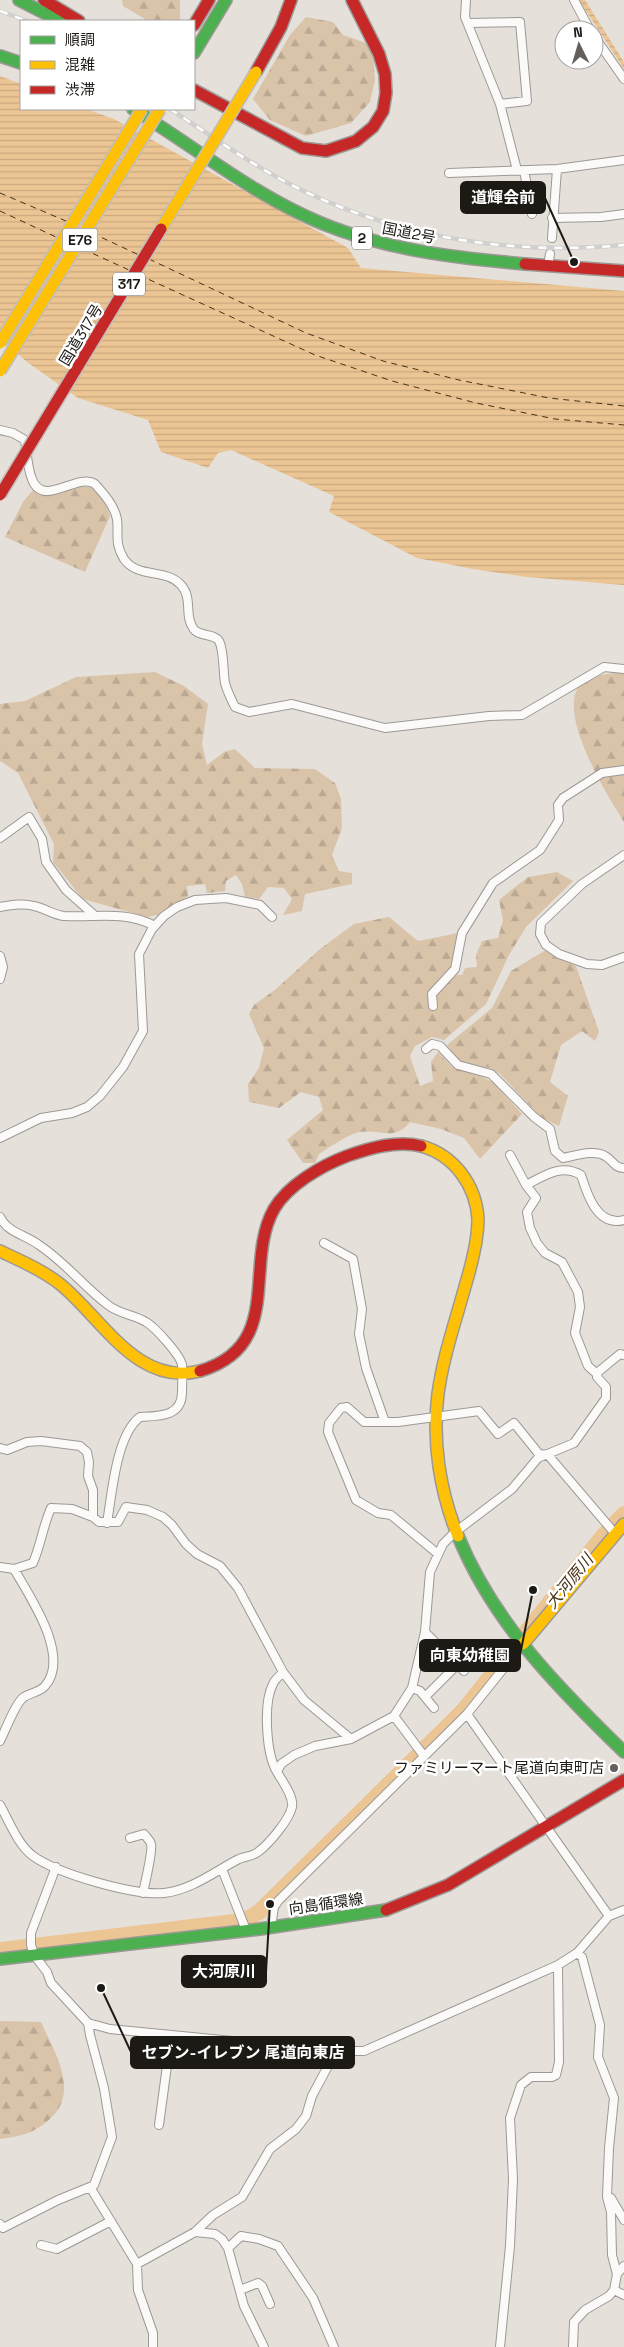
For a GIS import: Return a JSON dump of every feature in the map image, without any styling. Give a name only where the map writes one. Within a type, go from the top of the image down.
[{"type":"main road","points":[[19,0],[58,20]]},
{"type":"main road","points":[[44,0],[77,20]]},
{"type":"main road","points":[[195,23],[209,0]]},
{"type":"main road","points":[[195,51],[226,0]]},
{"type":"main road","name":"国道317号","points":[[0,495],[256,72],[281,27],[291,0]]},
{"type":"main road","points":[[195,91],[287,142],[310,151],[346,147],[371,128],[380,115],[386,96],[386,78],[382,58],[374,37],[352,0]]},
{"type":"main road","points":[[0,56],[20,63]]},
{"type":"main road","name":"国道2号","points":[[135,110],[168,129],[234,176],[320,222],[377,243],[416,251],[548,266],[624,271]]},
{"type":"main road","name":"E76","points":[[0,343],[141,110]]},
{"type":"main road","name":"E76","points":[[0,371],[159,110]]},
{"type":"main road","points":[[0,1251],[45,1272],[68,1290],[123,1347],[142,1362],[163,1371],[188,1373],[208,1368],[223,1361],[246,1339],[258,1310],[264,1249],[274,1208],[297,1185],[336,1162],[373,1149],[405,1144],[437,1151],[450,1160],[466,1179],[473,1192],[478,1212],[475,1249],[442,1369],[436,1417],[436,1452],[447,1514],[462,1553],[484,1591],[523,1644],[570,1700],[624,1752]]},
{"type":"main road","points":[[523,1644],[624,1524]]},
{"type":"main road","name":"向島循環線","points":[[0,1959],[244,1923],[271,1927],[357,1916],[385,1910],[413,1901],[448,1885],[624,1780]]},
{"type":"street","points":[[466,0],[465,17],[500,104],[521,170],[532,214]]},
{"type":"street","points":[[574,0],[585,20]]},
{"type":"street","points":[[468,23],[520,22],[527,101],[500,104]]},
{"type":"street","points":[[604,50],[624,79]]},
{"type":"street","points":[[449,173],[557,169],[624,160]]},
{"type":"street","points":[[552,238],[557,169]]},
{"type":"street","points":[[552,218],[601,217],[624,214]]},
{"type":"street","points":[[548,266],[550,254]]},
{"type":"street","points":[[0,430],[13,433],[25,440],[32,478],[37,486],[50,491],[83,480],[95,484],[114,510],[117,518],[117,543],[125,560],[141,572],[167,576],[182,586],[189,600],[192,628],[196,632],[216,638],[220,644],[225,684],[235,707],[249,712],[292,704],[385,728],[489,716],[522,716],[604,667],[624,669]]},
{"type":"street","points":[[432,1006],[432,994],[455,969],[462,933],[493,883],[540,850],[559,820],[558,805],[563,798],[602,773],[624,770]]},
{"type":"street","points":[[0,838],[29,816],[42,839],[46,862],[66,890],[93,914]]},
{"type":"street","points":[[624,855],[582,884],[541,923],[540,934],[546,945],[559,954],[587,964],[602,966],[624,957]]},
{"type":"street","points":[[0,1138],[41,1118],[72,1113],[87,1107],[100,1096],[123,1067],[143,1031],[139,954],[155,926],[164,916],[177,907],[211,898],[226,898],[260,905],[272,917]]},
{"type":"street","points":[[0,907],[22,904],[35,906],[61,916],[93,914],[140,918],[155,926]]},
{"type":"street","points":[[0,956],[3,967],[0,979]]},
{"type":"street","points":[[426,1049],[432,1044],[440,1046],[458,1065],[491,1074],[534,1118],[550,1129],[555,1152],[563,1158],[595,1152],[606,1156],[617,1167],[624,1168]]},
{"type":"street","points":[[277,1772],[281,1764],[294,1755],[315,1746],[351,1739],[394,1716],[412,1688],[425,1632],[430,1572],[443,1544],[454,1533],[512,1489],[538,1458],[574,1443],[606,1398],[606,1387],[597,1374],[588,1366],[575,1333],[580,1307],[578,1292],[562,1262],[545,1253],[530,1228],[527,1212],[536,1198],[526,1185],[510,1155]]},
{"type":"street","points":[[526,1185],[560,1169],[572,1170],[581,1174],[590,1204],[601,1215],[618,1222],[624,1220]]},
{"type":"street","points":[[0,1217],[12,1231],[38,1244],[58,1258],[110,1306],[155,1328],[179,1356],[182,1365],[182,1398],[176,1410],[167,1415],[140,1417],[128,1431],[117,1468],[107,1523]]},
{"type":"street","points":[[324,1243],[353,1259],[362,1309],[360,1334],[366,1368],[385,1422]]},
{"type":"street","points":[[597,1374],[620,1354],[624,1355]]},
{"type":"street","points":[[438,1554],[391,1515],[378,1513],[356,1500],[328,1432],[329,1423],[341,1408],[347,1407],[364,1422],[398,1422],[479,1411],[498,1434],[514,1423],[539,1454],[548,1455],[610,1527]]},
{"type":"street","points":[[0,1448],[7,1450],[27,1442],[41,1441],[80,1446],[87,1452],[89,1462],[88,1476],[93,1490],[94,1517]]},
{"type":"street","points":[[0,1568],[14,1569],[33,1562],[41,1545],[43,1525],[51,1508],[72,1509],[94,1517],[98,1522],[107,1523],[118,1522],[126,1507],[147,1510],[163,1517],[197,1554],[220,1566],[238,1588],[283,1672],[304,1700],[351,1739]]},
{"type":"street","points":[[0,1741],[22,1698],[43,1688],[51,1676],[51,1643],[46,1626],[14,1569]]},
{"type":"street","points":[[425,1632],[464,1671]]},
{"type":"street","points":[[271,1927],[274,1907],[278,1901],[467,1714],[523,1644]]},
{"type":"street","points":[[425,1697],[458,1664]]},
{"type":"street","points":[[0,1805],[23,1845],[33,1856],[56,1867],[118,1889],[143,1893],[166,1892],[195,1883],[239,1858],[257,1853],[275,1836],[292,1807],[292,1799],[272,1763],[267,1718],[271,1689],[274,1682],[283,1672]]},
{"type":"street","points":[[412,1688],[420,1691],[434,1708]]},
{"type":"street","points":[[467,1714],[609,1916]]},
{"type":"street","points":[[394,1716],[424,1756]]},
{"type":"street","points":[[130,1838],[144,1834],[151,1842],[152,1853],[146,1870],[143,1893]]},
{"type":"street","points":[[56,1867],[31,1933],[31,1945],[34,1955],[47,1972],[51,1983],[88,2023],[110,2029],[171,2036],[336,2051],[364,2052],[558,1965],[576,1953],[609,1916],[624,1910]]},
{"type":"street","points":[[222,1869],[244,1923]]},
{"type":"street","points":[[573,2347],[574,2322],[585,2310],[609,2296],[614,2290],[621,2271],[612,2255],[611,2212],[607,2197],[614,2098],[598,2057],[600,2025],[582,1957],[576,1953]]},
{"type":"street","points":[[500,2347],[510,2246],[513,2179],[510,2118],[521,2085],[531,2077],[552,2077],[556,2075],[559,2062],[558,1965]]},
{"type":"street","points":[[0,2224],[3,2228],[58,2200],[94,2185],[112,2137],[104,2088],[88,2023]]},
{"type":"street","points":[[158,2125],[171,2036]]},
{"type":"street","points":[[137,2264],[195,2232],[213,2215],[242,2197],[270,2150],[296,2129],[306,2116],[312,2096],[336,2051]]},
{"type":"street","points":[[90,2187],[137,2264],[138,2290],[153,2333],[153,2347]]},
{"type":"street","points":[[607,2197],[611,2198],[624,2220]]},
{"type":"street","points":[[41,2245],[57,2250],[111,2222]]},
{"type":"street","points":[[195,2232],[215,2234],[222,2239],[228,2248],[244,2306],[264,2347]]},
{"type":"street","points":[[228,2248],[241,2236],[259,2239],[278,2246],[314,2298],[334,2347]]},
{"type":"street","points":[[240,2290],[258,2283],[262,2286],[270,2304]]},
{"type":"street","points":[[614,2290],[624,2295]]},
{"type":"green space","points":[[122,0],[180,0],[180,20],[145,20],[123,6]]},
{"type":"green space","points":[[306,17],[333,22],[343,35],[366,43],[373,54],[375,80],[370,102],[351,123],[306,136],[270,120],[253,99],[290,35]]},
{"type":"green space","points":[[72,486],[101,488],[110,516],[85,572],[5,537],[23,502],[32,491]]},
{"type":"green space","points":[[155,672],[184,686],[208,704],[202,744],[207,765],[224,752],[235,749],[255,768],[315,769],[335,783],[341,799],[342,828],[332,855],[339,871],[352,873],[352,884],[305,894],[302,911],[283,915],[292,899],[284,888],[268,887],[259,899],[245,897],[242,884],[236,875],[226,881],[225,891],[207,893],[205,884],[187,886],[188,896],[157,915],[147,917],[83,899],[53,862],[54,844],[18,773],[0,761],[0,704],[25,701],[76,677]]},
{"type":"green space","points":[[624,672],[624,822],[606,793],[585,750],[577,728],[574,708],[576,691],[586,680]]},
{"type":"green space","points":[[557,872],[573,881],[526,927],[509,955],[486,1004],[444,1040],[432,1037],[415,1046],[410,1056],[420,1086],[433,1081],[431,1062],[438,1052],[452,1067],[477,1074],[494,1083],[522,1114],[480,1159],[464,1138],[441,1129],[410,1122],[398,1132],[356,1133],[319,1154],[315,1163],[303,1163],[287,1140],[323,1110],[319,1097],[301,1092],[279,1108],[249,1102],[248,1084],[259,1068],[264,1048],[249,1014],[254,1005],[276,989],[320,949],[354,924],[389,917],[418,941],[458,933],[453,970],[454,975],[462,975],[465,968],[477,967],[476,955],[482,941],[498,938],[503,920],[499,900],[528,877]]},
{"type":"green space","points":[[546,950],[576,966],[599,1032],[595,1041],[582,1031],[561,1045],[550,1082],[568,1096],[559,1126],[542,1118],[500,1074],[490,1068],[460,1062],[447,1045],[492,1008],[511,971]]},
{"type":"green space","points":[[0,2021],[41,2022],[62,2070],[64,2095],[60,2106],[46,2122],[28,2133],[0,2139]]},
{"type":"shaded area","points":[[579,0],[585,0],[598,20],[592,20]]},
{"type":"shaded area","points":[[604,30],[624,62],[624,69],[604,38]]},
{"type":"shaded area","points":[[0,76],[20,84],[20,110],[89,110],[114,119],[348,248],[361,268],[624,291],[624,585],[527,577],[417,558],[329,512],[334,496],[231,450],[218,453],[208,468],[161,452],[148,420],[78,398],[27,362],[0,339]]},
{"type":"waterway","name":"大河原川","points":[[0,1950],[234,1922],[249,1918],[259,1912],[463,1711],[603,1536],[624,1514]]},
{"type":"ferry route","points":[[0,193],[66,221]]},
{"type":"ferry route","points":[[0,211],[56,237]]},
{"type":"ferry route","points":[[92,233],[139,255]]},
{"type":"ferry route","points":[[83,249],[129,270]]},
{"type":"ferry route","points":[[149,259],[306,333],[383,361],[459,380],[549,398],[624,406]]},
{"type":"ferry route","points":[[139,275],[315,355],[392,381],[476,403],[555,419],[624,425]]},
{"type":"tunnel","points":[[550,254],[552,238]]},
{"type":"railway","points":[[0,11],[24,20]]},
{"type":"railway","points":[[172,110],[239,155],[282,180],[322,199],[363,215],[405,228],[448,238],[492,244],[580,248],[624,245]]},
{"type":"traffic: fast","points":[[19,0],[58,20]]},
{"type":"traffic: fast","points":[[195,51],[226,0]]},
{"type":"traffic: fast","points":[[0,56],[20,63]]},
{"type":"traffic: fast","points":[[135,110],[248,185],[296,212],[321,223],[371,240],[396,246],[447,256],[525,264]]},
{"type":"traffic: fast","points":[[458,1536],[472,1567],[489,1597],[529,1652],[575,1703],[624,1752]]},
{"type":"traffic: fast","points":[[0,1959],[260,1929],[386,1910]]},
{"type":"traffic: slow","points":[[161,229],[256,72]]},
{"type":"traffic: slow","points":[[0,343],[141,110]]},
{"type":"traffic: slow","points":[[0,371],[159,110]]},
{"type":"traffic: slow","points":[[421,1146],[444,1156],[461,1173],[473,1195],[478,1219],[474,1252],[443,1366],[436,1412],[437,1448],[442,1484],[458,1536]]},
{"type":"traffic: slow","points":[[0,1251],[39,1270],[60,1284],[106,1331],[139,1359],[157,1369],[178,1373],[200,1371]]},
{"type":"traffic: slow","points":[[523,1644],[624,1524]]},
{"type":"traffic: jam","points":[[44,0],[77,20]]},
{"type":"traffic: jam","points":[[195,23],[209,0]]},
{"type":"traffic: jam","points":[[256,72],[281,27],[291,0]]},
{"type":"traffic: jam","points":[[195,91],[302,148],[326,151],[356,141],[373,127],[383,111],[386,93],[385,74],[379,54],[352,0]]},
{"type":"traffic: jam","points":[[0,495],[161,229]]},
{"type":"traffic: jam","points":[[525,264],[624,271]]},
{"type":"traffic: jam","points":[[200,1371],[226,1359],[243,1343],[253,1323],[265,1231],[280,1200],[306,1177],[347,1156],[393,1144],[421,1146]]},
{"type":"traffic: jam","points":[[386,1910],[448,1885],[624,1780]]},
{"type":"place","name":"道輝会前","points":[[574,262]]},
{"type":"place","name":"向東幼稚園","points":[[533,1590]]},
{"type":"place","name":"ファミリーマート尾道向東町店","points":[[614,1768]]},
{"type":"place","name":"大河原川","points":[[270,1904]]},
{"type":"place","name":"セブン-イレブン 尾道向東店","points":[[101,1988]]}]
